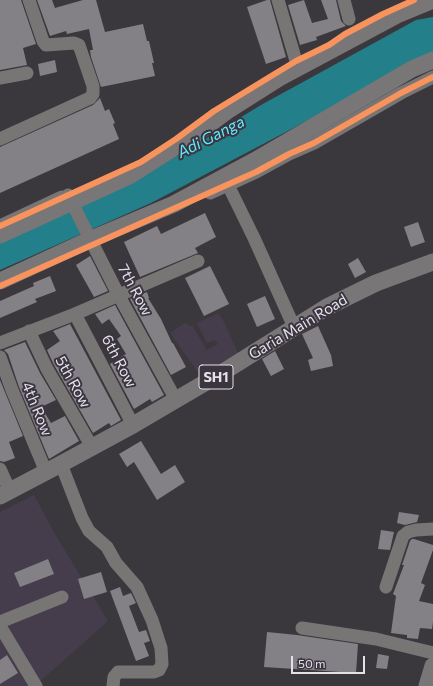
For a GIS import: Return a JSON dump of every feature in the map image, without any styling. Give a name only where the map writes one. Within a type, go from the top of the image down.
[{"type":"main road","points":[[0,235],[129,176],[196,134],[279,78],[397,15],[433,0]]},
{"type":"main road","points":[[0,281],[89,240],[174,204],[254,161],[412,69],[433,60]]},
{"type":"main road","name":"Garia Main Road","points":[[5,494],[176,400],[244,360],[327,307],[376,283],[433,262]]},
{"type":"main road","points":[[427,686],[433,666]]},
{"type":"street","points":[[0,139],[90,98],[93,94],[93,86],[80,46],[74,43],[46,45],[43,41],[29,0]]},
{"type":"street","points":[[278,0],[296,61]]},
{"type":"street","points":[[344,0],[349,19]]},
{"type":"street","points":[[0,226],[141,162],[214,111],[296,61],[324,48],[345,34],[377,17],[414,0]]},
{"type":"street","points":[[0,78],[27,73]]},
{"type":"street","points":[[0,286],[256,172],[314,142],[400,93],[433,77]]},
{"type":"street","points":[[228,185],[254,238],[294,327]]},
{"type":"street","name":"7th Row","points":[[68,195],[118,296],[176,400]]},
{"type":"street","points":[[0,343],[75,314],[198,261]]},
{"type":"street","name":"6th Row","points":[[75,314],[133,424]]},
{"type":"street","name":"5th Row","points":[[29,331],[47,369],[92,447]]},
{"type":"street","name":"4th Row","points":[[0,357],[46,472]]},
{"type":"street","points":[[61,464],[82,518],[89,531],[107,547],[116,563],[137,587],[152,620],[161,648],[162,664],[159,670],[154,672],[118,672],[114,677],[113,686]]},
{"type":"street","points":[[0,469],[5,494]]},
{"type":"street","points":[[386,587],[403,536],[408,532],[416,530],[433,529]]},
{"type":"street","points":[[0,622],[62,597]]},
{"type":"street","points":[[0,626],[36,686]]},
{"type":"street","points":[[302,628],[376,638],[433,653]]},
{"type":"shaded area","points":[[218,313],[223,320],[238,353],[200,375],[170,333],[185,323],[193,327],[207,350],[218,344],[214,340],[207,343],[197,323]]},
{"type":"shaded area","points":[[34,495],[55,534],[108,621],[35,686],[0,686],[0,512]]},
{"type":"water","name":"Adi Ganga","points":[[433,17],[433,54],[151,203],[0,270],[0,243],[131,184],[261,105],[416,20]]},
{"type":"building","points":[[0,0],[21,0],[36,44],[23,48],[27,65],[0,70]]},
{"type":"building","points":[[37,0],[52,0],[55,8],[83,0],[96,0],[105,32],[143,24],[147,41],[149,41],[154,63],[152,63],[155,76],[101,87],[91,57],[90,50],[93,50],[89,29],[67,34],[66,31],[50,36]]},
{"type":"building","points":[[270,0],[286,57],[266,64],[247,7]]},
{"type":"building","points":[[304,0],[312,23],[328,19],[321,0],[336,0],[341,21],[346,26],[316,37],[317,40],[300,45],[288,5]]},
{"type":"building","points":[[55,60],[57,72],[40,76],[38,64]]},
{"type":"building","points":[[100,98],[105,111],[109,109],[115,123],[113,124],[119,139],[0,193],[0,147],[93,105]]},
{"type":"building","points":[[205,213],[216,237],[195,248],[198,253],[140,277],[124,242],[157,226],[161,234]]},
{"type":"building","points":[[418,222],[425,242],[411,247],[404,227]]},
{"type":"building","points":[[90,256],[108,291],[94,297],[76,265]]},
{"type":"building","points":[[358,258],[366,272],[355,278],[348,264]]},
{"type":"building","points":[[210,266],[229,304],[204,316],[185,278]]},
{"type":"building","points":[[50,276],[56,291],[35,299],[37,302],[0,318],[0,301],[34,286],[33,283]]},
{"type":"building","points":[[147,292],[148,298],[161,319],[172,343],[186,367],[171,375],[130,299]]},
{"type":"building","points":[[265,296],[275,319],[257,327],[247,304]]},
{"type":"building","points":[[115,305],[164,395],[152,402],[150,399],[134,409],[110,364],[126,354],[117,339],[121,336],[109,319],[102,324],[95,314]]},
{"type":"building","points":[[70,324],[121,420],[111,426],[109,423],[93,433],[47,350],[60,341],[53,331]]},
{"type":"building","points":[[318,326],[331,355],[333,366],[311,371],[308,360],[313,358],[302,334]]},
{"type":"building","points":[[25,342],[40,373],[56,400],[41,407],[51,423],[65,416],[79,441],[49,459],[19,387],[8,354],[4,350]]},
{"type":"building","points":[[275,351],[284,369],[271,376],[262,359]]},
{"type":"building","points":[[0,380],[23,436],[9,442],[15,458],[4,462],[0,461]]},
{"type":"building","points":[[141,441],[161,474],[175,465],[185,482],[157,500],[134,462],[127,467],[119,454]]},
{"type":"building","points":[[399,512],[419,515],[417,522],[405,525],[397,523]]},
{"type":"building","points":[[381,530],[394,532],[390,550],[378,549]]},
{"type":"building","points":[[412,539],[433,545],[433,550],[421,583],[425,585],[419,601],[433,604],[432,629],[420,628],[418,639],[407,638],[407,635],[391,633],[396,596],[393,594],[404,565],[402,565],[410,541]]},
{"type":"building","points":[[48,559],[54,574],[20,587],[14,573]]},
{"type":"building","points":[[101,572],[107,592],[84,599],[78,579]]},
{"type":"building","points":[[120,587],[123,596],[131,593],[136,603],[129,606],[139,632],[146,630],[150,641],[144,643],[149,656],[136,661],[110,591]]},
{"type":"building","points":[[267,632],[358,644],[356,673],[264,667]]},
{"type":"building","points":[[378,654],[389,656],[387,669],[376,668]]},
{"type":"building","points":[[7,655],[18,673],[0,684],[0,660]]},
{"type":"cycle path","points":[[0,226],[141,162],[214,111],[296,61],[329,45],[345,34],[383,14],[414,0]]},
{"type":"cycle path","points":[[0,286],[256,172],[289,154],[314,143],[401,93],[433,77]]}]
